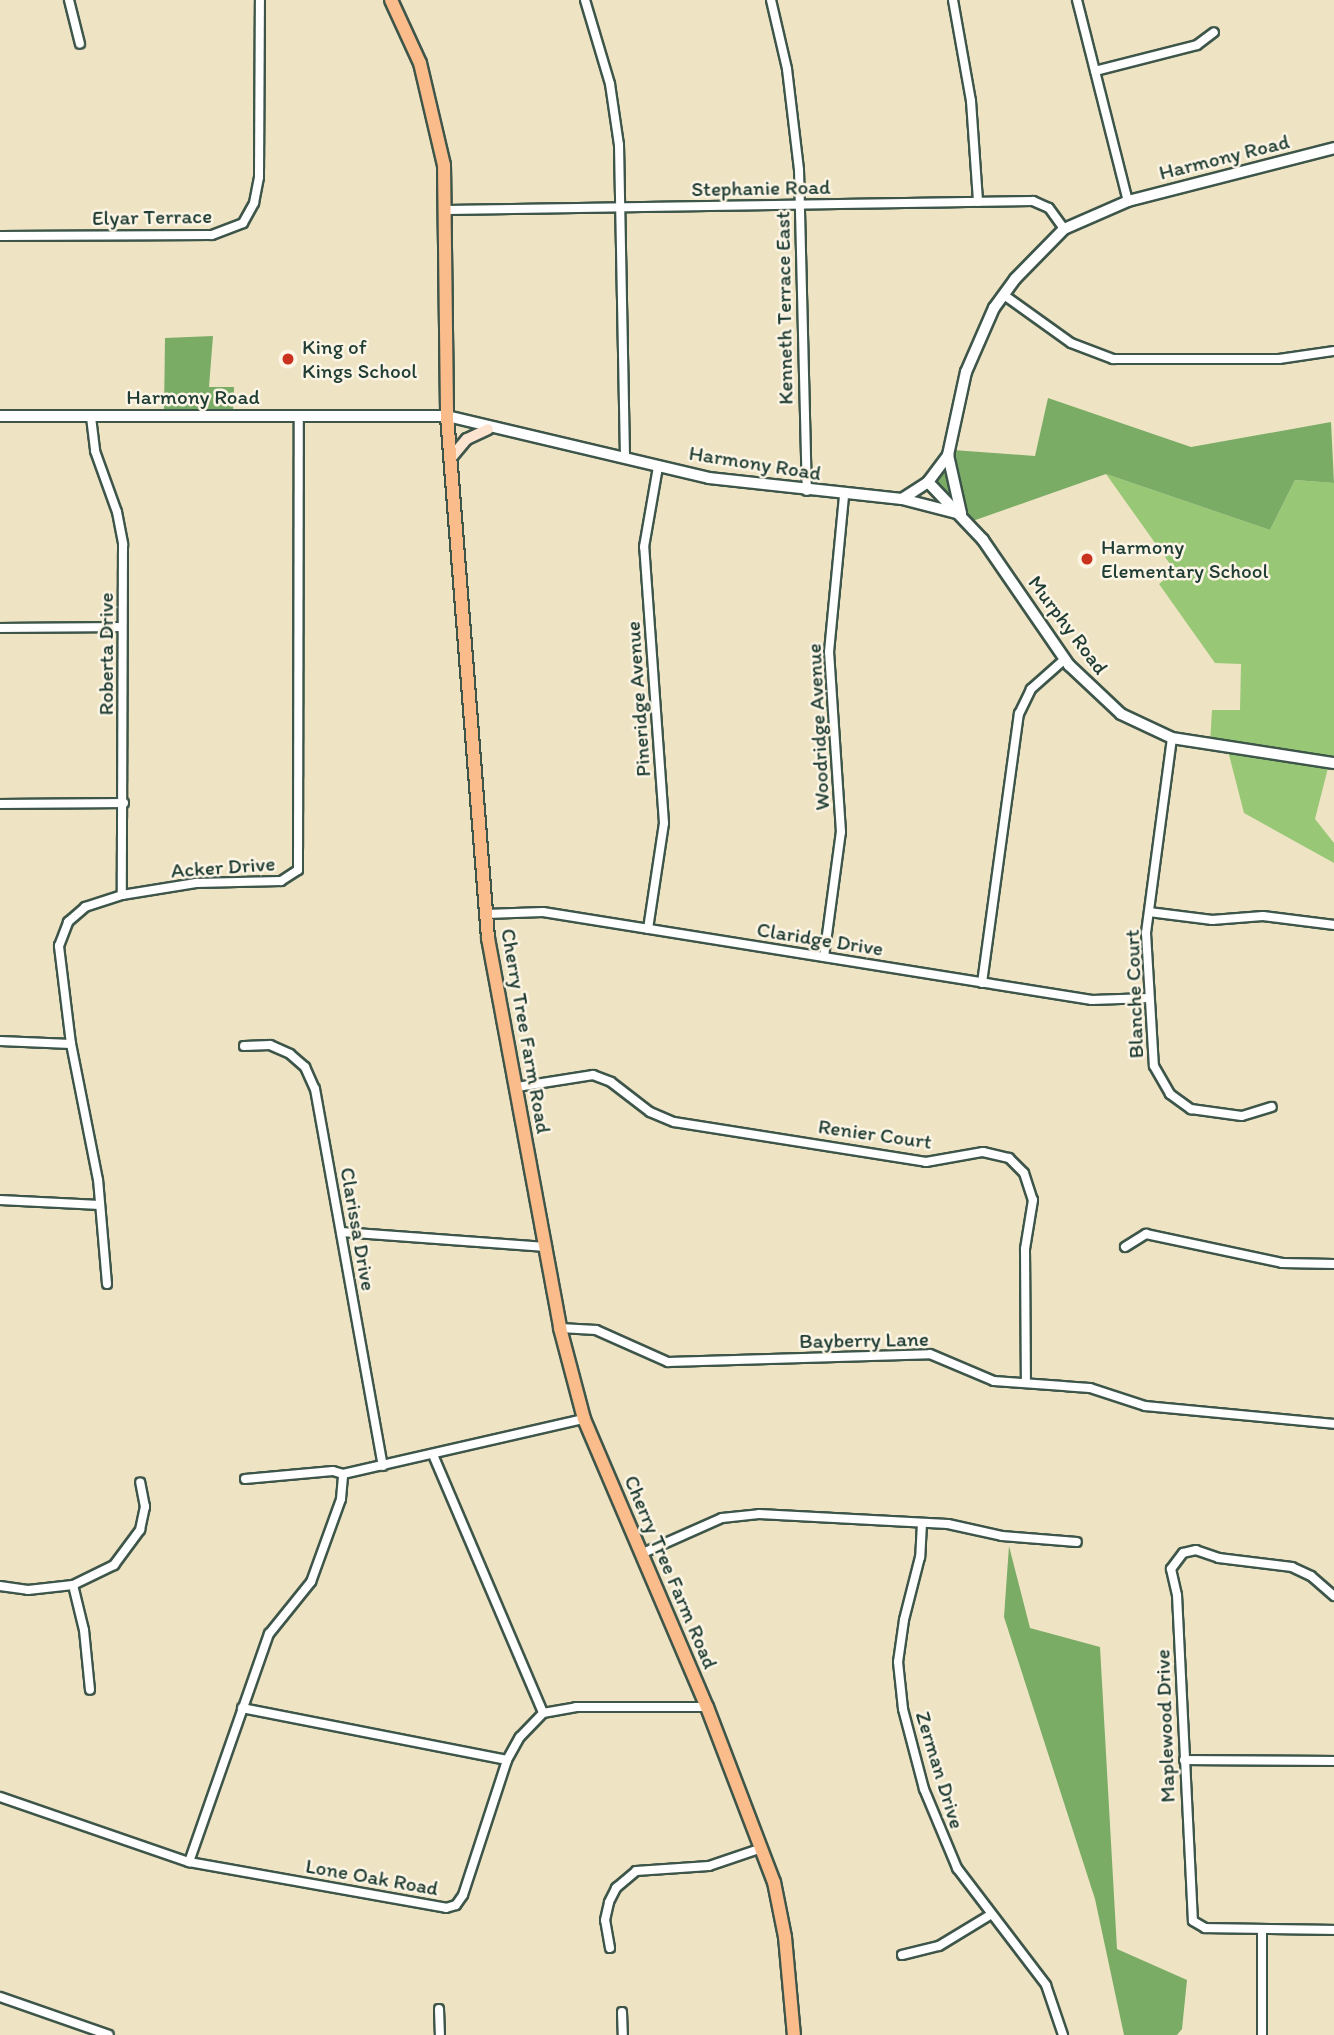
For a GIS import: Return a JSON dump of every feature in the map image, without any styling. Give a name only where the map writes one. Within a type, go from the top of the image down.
[{"type":"main road","name":"Cherry Tree Farm Road","points":[[391,0],[429,93],[447,210],[447,416],[486,914],[560,1328],[584,1419],[707,1707],[762,1848],[785,1937],[794,2035]]},
{"type":"main road","points":[[450,459],[467,439],[488,429]]},
{"type":"street","points":[[69,0],[80,44]]},
{"type":"street","name":"Elyar Terrace","points":[[0,236],[212,235],[243,223],[252,209],[259,177],[260,0]]},
{"type":"street","points":[[585,0],[615,115],[622,208],[625,457]]},
{"type":"street","name":"Kenneth Terrace East","points":[[771,0],[792,101],[800,205],[807,491]]},
{"type":"street","points":[[953,0],[971,102],[978,202]]},
{"type":"street","points":[[1077,0],[1128,201]]},
{"type":"street","points":[[1096,71],[1197,45],[1214,32]]},
{"type":"street","name":"Harmony Road","points":[[0,416],[447,416],[488,429],[625,457],[658,467],[807,491],[902,499],[928,482],[948,455],[973,350],[1003,295],[1064,229],[1128,201],[1334,149]]},
{"type":"street","name":"Stephanie Road","points":[[447,210],[1041,202],[1064,229]]},
{"type":"street","points":[[1003,295],[1071,343],[1113,359],[1279,359],[1334,351]]},
{"type":"street","name":"Acker Drive","points":[[107,1284],[100,1205],[58,956],[61,934],[85,906],[122,895],[196,883],[281,881],[293,876],[300,863],[299,416]]},
{"type":"street","name":"Roberta Drive","points":[[91,417],[95,451],[122,532],[122,895]]},
{"type":"street","points":[[902,499],[961,514],[948,455]]},
{"type":"street","name":"Pineridge Avenue","points":[[648,929],[664,824],[644,547],[658,467]]},
{"type":"street","name":"Murphy Road","points":[[928,482],[961,514],[1065,659],[1110,706],[1172,738],[1334,763]]},
{"type":"street","name":"Woodridge Avenue","points":[[824,957],[841,832],[829,652],[844,495]]},
{"type":"street","points":[[0,628],[122,627]]},
{"type":"street","points":[[982,983],[1020,714],[1035,684],[1065,659]]},
{"type":"street","name":"Blanche Court","points":[[1172,738],[1149,912],[1149,998],[1154,1066],[1178,1101],[1201,1112],[1255,1115],[1272,1107]]},
{"type":"street","points":[[0,804],[124,803]]},
{"type":"street","name":"Claridge Drive","points":[[486,914],[543,912],[1092,1000],[1149,998]]},
{"type":"street","points":[[1149,912],[1212,920],[1263,916],[1334,925]]},
{"type":"street","points":[[0,1041],[71,1044]]},
{"type":"street","name":"Clarissa Drive","points":[[244,1046],[282,1049],[310,1076],[342,1231],[383,1466]]},
{"type":"street","name":"Renier Court","points":[[517,1087],[593,1075],[611,1082],[650,1112],[674,1122],[926,1162],[983,1152],[1009,1158],[1024,1173],[1033,1200],[1025,1249],[1026,1383]]},
{"type":"street","points":[[0,1200],[100,1205]]},
{"type":"street","points":[[342,1231],[545,1247]]},
{"type":"street","points":[[1125,1247],[1146,1234],[1282,1263],[1334,1264]]},
{"type":"street","name":"Bayberry Lane","points":[[560,1328],[596,1330],[668,1363],[930,1354],[978,1377],[1090,1388],[1145,1406],[1334,1424]]},
{"type":"street","points":[[245,1479],[333,1471],[343,1474],[435,1457],[584,1419]]},
{"type":"street","points":[[435,1457],[543,1713],[576,1707],[707,1707]]},
{"type":"street","points":[[189,1861],[273,1625],[311,1581],[341,1499],[343,1474]]},
{"type":"street","points":[[0,1587],[28,1590],[73,1585],[114,1565],[136,1539],[145,1507],[140,1482]]},
{"type":"street","points":[[643,1553],[740,1514],[922,1523],[1077,1542]]},
{"type":"street","name":"Zerman Drive","points":[[922,1523],[920,1557],[900,1645],[903,1709],[935,1823],[957,1868],[990,1915],[1046,1985],[1063,2035]]},
{"type":"street","name":"Maplewood Drive","points":[[1334,1596],[1311,1576],[1284,1565],[1219,1559],[1196,1550],[1176,1558],[1170,1575],[1177,1595],[1193,1921],[1205,1928],[1334,1930]]},
{"type":"street","points":[[73,1585],[85,1630],[90,1690]]},
{"type":"street","points":[[243,1708],[507,1760]]},
{"type":"street","name":"Lone Oak Road","points":[[0,1797],[189,1861],[450,1908],[463,1895],[507,1760],[520,1737],[543,1713]]},
{"type":"street","points":[[1184,1760],[1334,1761]]},
{"type":"street","points":[[610,1948],[606,1920],[608,1902],[616,1888],[636,1871],[709,1866],[762,1848]]},
{"type":"street","points":[[902,1955],[939,1946],[990,1915]]},
{"type":"street","points":[[1262,1930],[1262,2035]]},
{"type":"street","points":[[0,1997],[109,2035]]},
{"type":"street","points":[[439,2008],[439,2035]]},
{"type":"street","points":[[622,2012],[623,2035]]},
{"type":"green space","points":[[213,336],[209,387],[234,387],[233,412],[164,412],[165,338]]},
{"type":"green space","points":[[1048,398],[1191,447],[1331,422],[1334,483],[1295,480],[1270,530],[1106,474],[967,523],[930,485],[953,450],[1035,456]]},
{"type":"green space","points":[[1106,474],[1270,530],[1295,480],[1334,483],[1334,765],[1329,764],[1315,819],[1334,843],[1334,863],[1244,813],[1227,747],[1210,744],[1212,710],[1240,710],[1241,664],[1215,663],[1159,584],[1175,571]]},
{"type":"green space","points":[[1009,1546],[1030,1628],[1100,1647],[1117,1949],[1187,1980],[1182,2029],[1177,2035],[1124,2035],[1095,1899],[1004,1617]]},
{"type":"place","name":"King of Kings School","points":[[288,359]]},
{"type":"place","name":"Harmony Elementary School","points":[[1087,559]]}]
